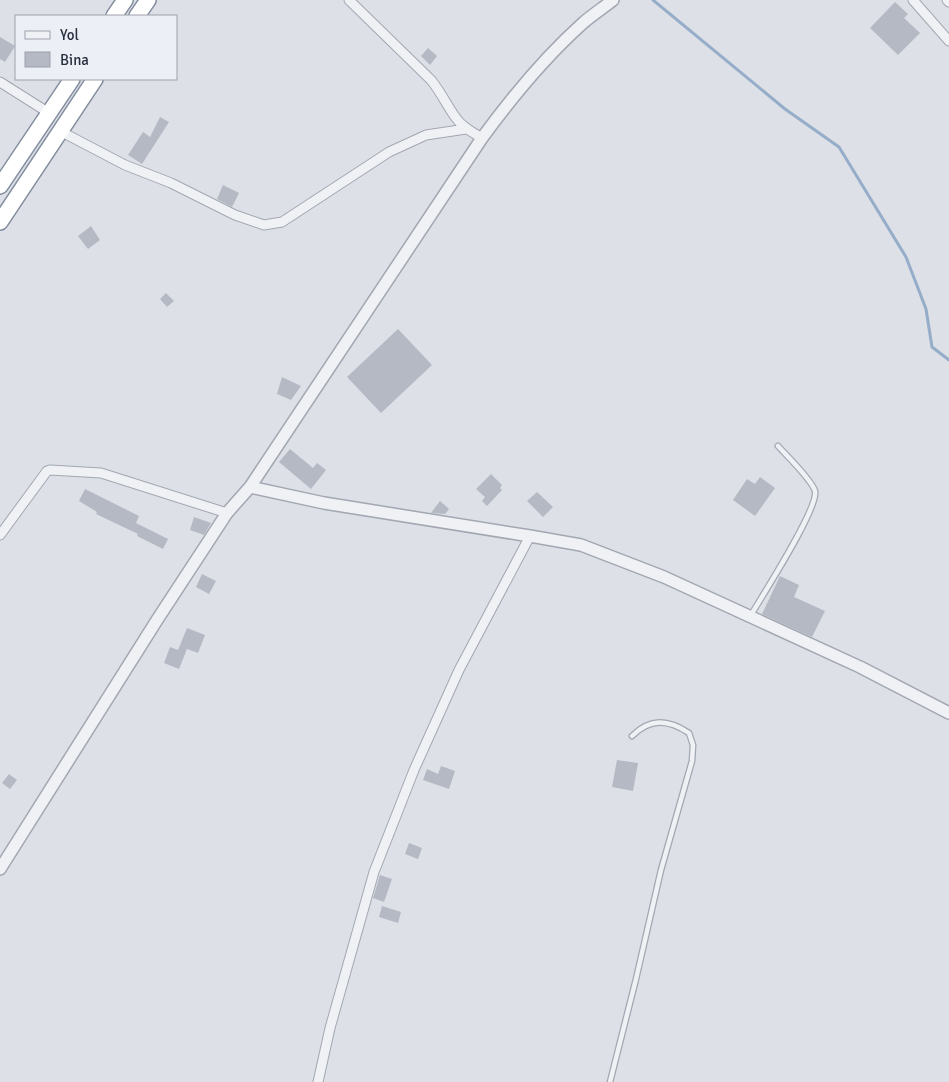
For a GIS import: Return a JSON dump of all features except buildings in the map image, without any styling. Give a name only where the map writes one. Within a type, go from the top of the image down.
[{"type":"highway","points":[[115,15],[125,0]]},
{"type":"highway","points":[[138,15],[148,0]]},
{"type":"highway","points":[[0,186],[6,170],[49,114],[71,80]]},
{"type":"highway","points":[[0,222],[94,80]]},
{"type":"street","points":[[349,0],[432,80],[456,119],[466,129],[482,138]]},
{"type":"street","points":[[0,869],[227,513],[250,486],[482,138],[500,113],[548,57],[583,22],[613,0]]},
{"type":"street","points":[[913,0],[949,41]]},
{"type":"street","points":[[0,82],[49,114]]},
{"type":"street","points":[[60,131],[125,165],[171,183],[235,215],[264,225],[282,222],[389,152],[426,136],[466,129]]},
{"type":"street","points":[[0,535],[50,470],[101,473],[227,513]]},
{"type":"street","points":[[250,486],[324,504],[581,545],[664,577],[860,667],[949,712]]},
{"type":"street","points":[[318,1082],[330,1028],[374,872],[414,770],[459,670],[530,536]]},
{"type":"lane","points":[[750,617],[809,516],[815,497],[815,491],[808,479],[778,446]]},
{"type":"lane","points":[[610,1082],[638,971],[660,870],[692,761],[693,745],[690,733],[669,723],[654,722],[641,726],[632,736]]},
{"type":"waterway","points":[[653,0],[785,109],[839,147],[906,257],[926,309],[932,347],[949,360]]}]
